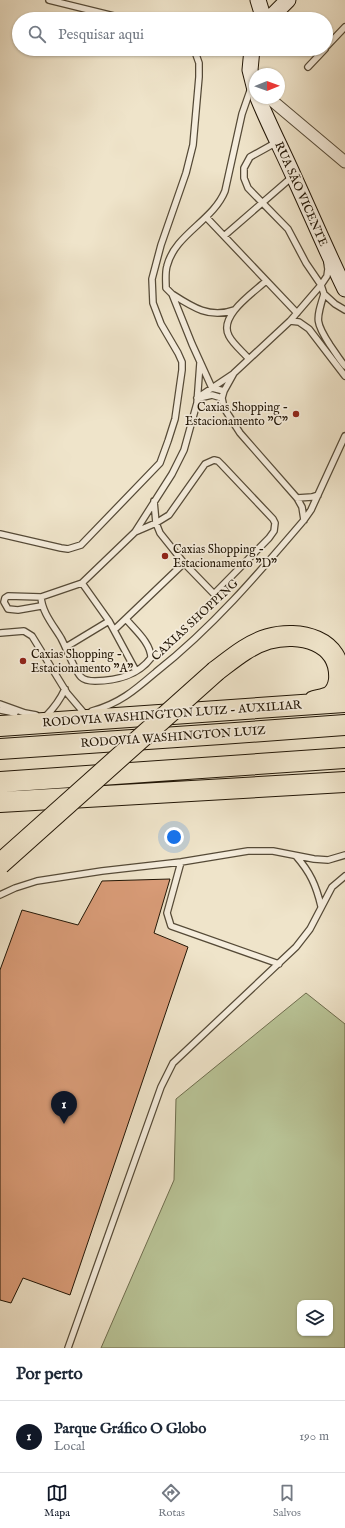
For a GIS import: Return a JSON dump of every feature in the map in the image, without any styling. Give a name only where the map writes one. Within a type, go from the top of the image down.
[{"type":"highway","points":[[0,864],[212,669],[236,645],[265,631],[282,627],[297,626],[323,632],[345,646]]},
{"type":"highway","points":[[0,851],[212,669],[249,647],[269,639],[287,636],[306,638],[319,642],[329,649],[336,658],[340,671],[338,686],[335,692],[328,697],[297,705]]},
{"type":"highway","name":"RODOVIA WASHINGTON LUIZ - AUXILIAR","points":[[8,716],[60,716],[345,702]]},
{"type":"highway","name":"RODOVIA WASHINGTON LUIZ","points":[[0,749],[345,725]]},
{"type":"highway","points":[[0,782],[345,758]]},
{"type":"highway","points":[[0,802],[345,782]]},
{"type":"main road","points":[[258,0],[262,12]]},
{"type":"main road","points":[[276,12],[288,0]]},
{"type":"main road","name":"RUA SĀO VICENTE","points":[[251,56],[251,68]]},
{"type":"main road","name":"RUA SĀO VICENTE","points":[[261,104],[325,249],[345,289]]},
{"type":"street","points":[[276,104],[345,162]]},
{"type":"lane","points":[[49,0],[98,12]]},
{"type":"lane","points":[[333,40],[345,27]]},
{"type":"lane","points":[[0,534],[61,548],[68,549],[81,546],[160,463],[175,419],[182,362],[161,324],[153,303],[152,279],[161,245],[186,173],[193,145],[199,77],[199,63],[196,56]]},
{"type":"lane","points":[[308,67],[318,56]]},
{"type":"lane","points":[[236,309],[223,313],[207,312],[193,308],[172,294],[166,288],[166,268],[168,261],[181,242],[218,205],[225,191],[242,114],[249,101]]},
{"type":"lane","points":[[277,142],[250,157],[244,168],[244,178],[248,188],[288,229],[306,263],[321,285],[324,294],[335,304],[345,310]]},
{"type":"lane","points":[[224,236],[294,176]]},
{"type":"lane","points":[[206,217],[297,313]]},
{"type":"lane","points":[[197,398],[234,374],[297,313],[324,281],[328,269],[325,249]]},
{"type":"lane","points":[[249,359],[229,337],[227,324],[229,317],[236,309],[266,281]]},
{"type":"lane","points":[[172,294],[200,363],[212,388]]},
{"type":"lane","points":[[324,294],[318,316],[318,324],[321,332],[345,366]]},
{"type":"lane","points":[[290,321],[304,324],[345,376]]},
{"type":"lane","points":[[324,348],[330,345]]},
{"type":"lane","points":[[41,606],[13,611],[8,609],[4,602],[5,598],[8,596],[41,597],[82,583],[135,532],[172,474],[184,450],[196,404],[200,363]]},
{"type":"lane","points":[[234,374],[224,391],[222,398],[224,408],[240,433],[298,498],[304,512],[304,520]]},
{"type":"lane","points":[[212,388],[224,391]]},
{"type":"lane","points":[[197,398],[212,395],[222,398]]},
{"type":"lane","name":"CAXIAS SHOPPING","points":[[0,720],[60,716],[84,713],[105,708],[128,695],[183,651],[247,587],[304,520],[311,510],[342,451],[345,436]]},
{"type":"lane","points":[[135,532],[156,523],[169,515],[206,464],[214,460],[218,461],[273,519],[275,523],[274,531],[214,594],[184,563],[163,538],[156,523],[154,501]]},
{"type":"lane","points":[[298,498],[318,495]]},
{"type":"lane","points":[[114,630],[184,563]]},
{"type":"lane","points":[[82,583],[109,621],[136,671]]},
{"type":"lane","points":[[41,597],[41,606],[66,647],[77,672],[81,677],[92,681],[115,680],[136,671],[151,658],[149,646],[126,619]]},
{"type":"lane","points":[[66,647],[109,621]]},
{"type":"lane","points":[[0,633],[24,631],[32,636],[64,689],[84,713]]},
{"type":"lane","points":[[60,716],[58,703],[64,689]]},
{"type":"lane","name":"CAXIAS SHOPPING","points":[[0,704],[8,716]]},
{"type":"lane","name":"CAXIAS SHOPPING","points":[[0,710],[8,716],[25,713],[60,716]]},
{"type":"lane","points":[[0,895],[15,888],[37,881],[102,871],[181,862],[248,851],[273,851],[296,856],[328,860],[345,855]]},
{"type":"lane","points":[[296,856],[307,869],[317,888],[321,906]]},
{"type":"lane","points":[[181,862],[167,913],[171,926],[279,964]]},
{"type":"lane","points":[[68,1348],[161,1087],[173,1063],[296,947],[310,929],[332,887],[345,876]]},
{"type":"green space","points":[[306,993],[345,1024],[345,1348],[101,1348],[174,1180],[176,1099]]},
{"type":"building","points":[[170,879],[154,933],[188,947],[70,1295],[23,1278],[11,1303],[0,1300],[0,970],[22,910],[78,925],[102,881]]},
{"type":"place","name":"Caxias Shopping - Estacionamento \"C\"","points":[[296,414]]},
{"type":"place","name":"Caxias Shopping - Estacionamento \"D\"","points":[[165,556]]},
{"type":"place","name":"Caxias Shopping - Estacionamento \"A\"","points":[[23,661]]},
{"type":"place","name":"Parque Gráfico O Globo","points":[[64,1124]]}]
